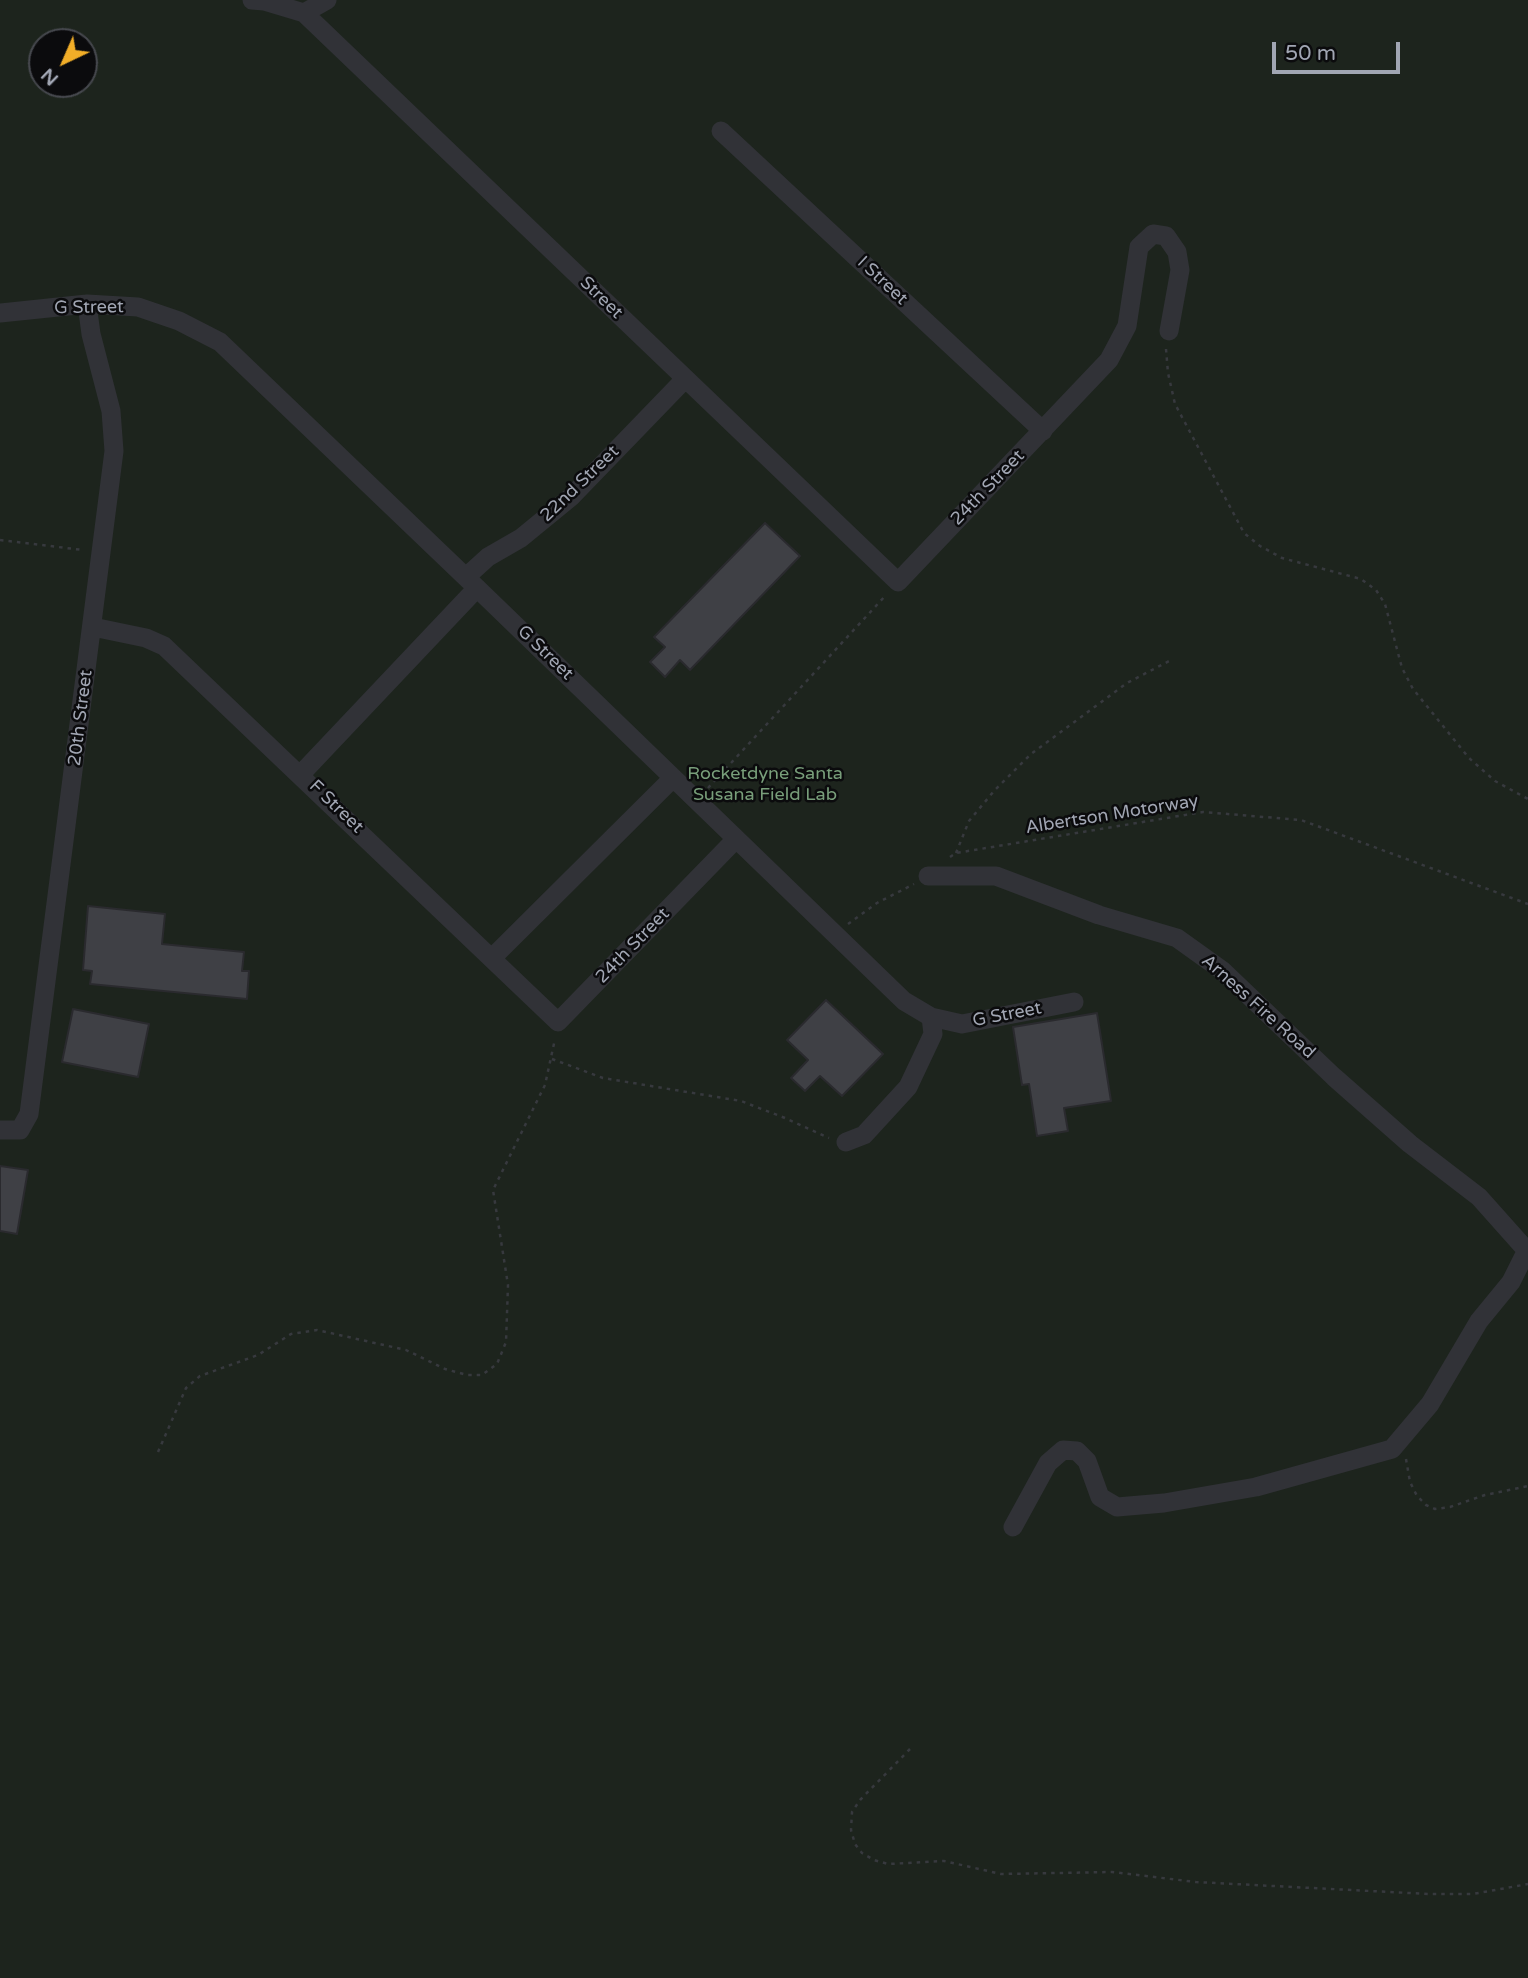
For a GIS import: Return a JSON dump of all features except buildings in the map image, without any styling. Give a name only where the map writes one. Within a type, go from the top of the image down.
[{"type":"lane","points":[[252,0],[304,13],[327,0]]},
{"type":"lane","name":"Street","points":[[304,13],[898,582]]},
{"type":"lane","name":"I Street","points":[[721,131],[1043,431]]},
{"type":"lane","name":"24th Street","points":[[898,582],[1109,360],[1127,326],[1139,247],[1153,234],[1166,236],[1177,252],[1180,270],[1169,331]]},
{"type":"lane","name":"G Street","points":[[0,313],[87,304],[138,307],[179,321],[220,342],[904,1001],[931,1017],[962,1024],[1074,1002]]},
{"type":"lane","name":"20th Street","points":[[10,1130],[29,1114],[114,451],[111,411],[87,304]]},
{"type":"lane","name":"22nd Street","points":[[301,774],[472,583],[488,556],[521,538],[571,497],[685,379]]},
{"type":"lane","name":"F Street","points":[[93,627],[146,638],[164,646],[558,1022]]},
{"type":"lane","points":[[492,958],[673,778]]},
{"type":"lane","name":"24th Street","points":[[558,1022],[736,839]]},
{"type":"lane","name":"Arness Fire Road","points":[[928,876],[996,876],[1099,915],[1177,938],[1223,971],[1334,1077],[1410,1144],[1479,1197],[1527,1251]]},
{"type":"lane","points":[[846,1142],[864,1135],[908,1087],[933,1034],[931,1017]]},
{"type":"lane","points":[[1013,1527],[1048,1463],[1063,1450],[1077,1451],[1087,1461],[1100,1497],[1117,1507],[1164,1503],[1256,1487],[1392,1448],[1430,1404],[1479,1321],[1511,1282],[1527,1251]]},
{"type":"path","points":[[1169,331],[1165,355],[1175,404],[1244,533],[1282,558],[1361,579],[1376,590],[1385,604],[1402,668],[1413,689],[1469,758],[1495,781],[1528,799]]},
{"type":"path","points":[[0,540],[100,552]]},
{"type":"path","points":[[696,801],[898,582]]},
{"type":"path","points":[[956,853],[969,821],[993,791],[1031,754],[1127,683],[1173,659]]},
{"type":"path","name":"Albertson Motorway","points":[[835,933],[877,903],[928,876],[956,853],[1203,812],[1301,820],[1528,904]]},
{"type":"path","points":[[158,1452],[186,1388],[200,1376],[258,1355],[291,1334],[317,1330],[407,1350],[445,1369],[467,1375],[482,1375],[497,1364],[506,1342],[508,1285],[493,1189],[545,1085],[558,1022]]},
{"type":"path","points":[[551,1058],[603,1078],[741,1101],[829,1138],[846,1142]]},
{"type":"path","points":[[1403,1437],[1410,1482],[1417,1496],[1426,1505],[1435,1508],[1450,1507],[1485,1495],[1528,1486]]},
{"type":"path","points":[[910,1749],[860,1800],[852,1812],[850,1830],[855,1844],[862,1853],[888,1864],[944,1861],[1001,1874],[1112,1872],[1196,1882],[1429,1894],[1473,1895],[1528,1884]]},
{"type":"green space","name":"Rocketdyne Santa Susana Field Lab","points":[[0,0],[1528,0],[1528,1978],[0,1978]]}]
